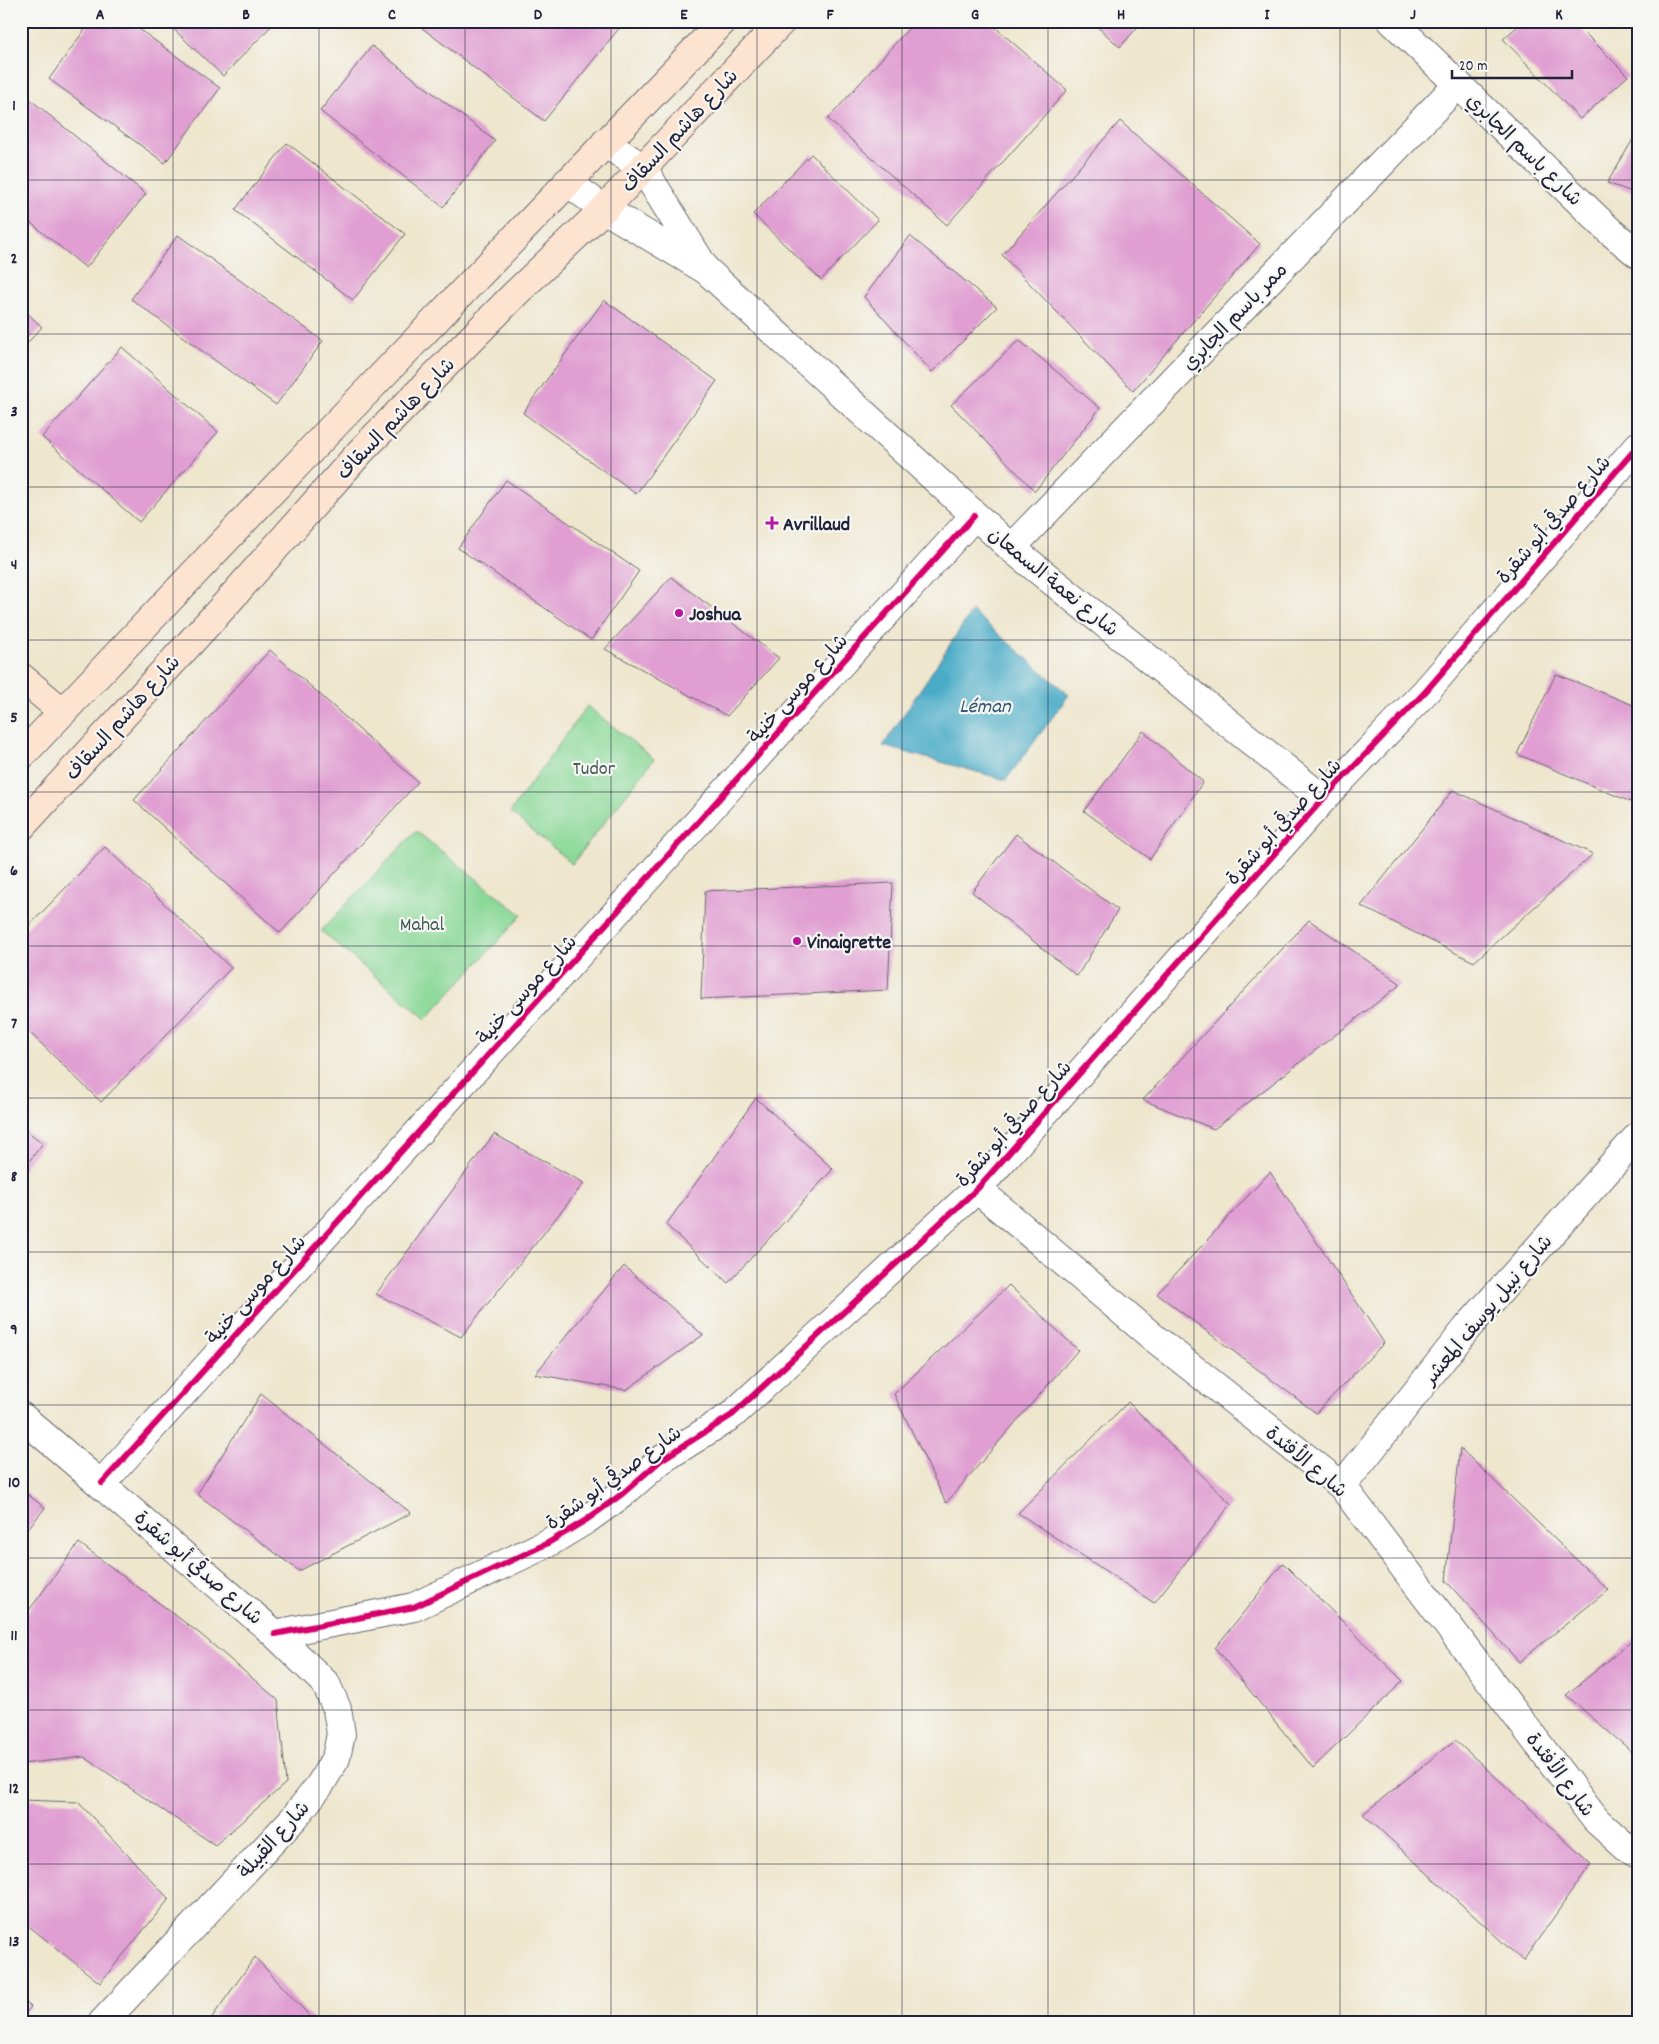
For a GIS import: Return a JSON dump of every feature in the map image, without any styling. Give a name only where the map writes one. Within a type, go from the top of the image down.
[{"type":"street","name":"شارع هاشم السقاف","points":[[21,756],[182,585],[723,21]]},
{"type":"street","name":"شارع هاشم السقاف","points":[[21,828],[224,606],[361,450],[515,294],[604,209],[782,21]]},
{"type":"street","name":"شارع باسم الجابري","points":[[1404,25],[1458,84],[1610,232],[1638,254]]},
{"type":"street","name":"ممر باسم الجابري","points":[[1011,548],[1458,84]]},
{"type":"street","name":"شارع نعمة السمعان","points":[[605,143],[643,168],[706,270]]},
{"type":"street","name":"شارع نعمة السمعان","points":[[567,182],[604,209],[706,270],[1011,548],[1323,799]]},
{"type":"street","name":"شارع صدقي أبو شقرة","points":[[21,1416],[102,1483],[275,1634],[414,1606],[548,1543],[586,1520],[622,1494],[661,1460],[732,1415],[977,1189],[1323,799],[1426,691],[1638,446]]},
{"type":"street","name":"شارع موسى خنية","points":[[102,1483],[974,516]]},
{"type":"street","points":[[21,677],[63,712]]},
{"type":"street","name":"شارع نبيل يوسف المعشر","points":[[1342,1486],[1467,1328],[1638,1136]]},
{"type":"street","name":"شارع الأفئدة","points":[[977,1189],[1154,1338],[1342,1486],[1596,1820],[1628,1849],[1638,1854]]},
{"type":"street","name":"شارع القبيلة","points":[[102,2023],[294,1818],[320,1785],[336,1758],[341,1734],[337,1709],[326,1684],[275,1634]]},
{"type":"green space","name":"Tudor","points":[[587,706],[654,759],[572,864],[510,812]]},
{"type":"green space","name":"Mahal","points":[[416,831],[522,915],[426,1019],[321,931]]},
{"type":"water","name":"Léman","points":[[972,611],[1069,695],[1006,780],[883,746]]},
{"type":"building","points":[[91,21],[128,21],[220,88],[165,163],[49,79]]},
{"type":"building","points":[[165,21],[276,21],[223,76]]},
{"type":"building","points":[[413,21],[625,21],[544,121]]},
{"type":"building","points":[[915,21],[988,21],[1067,90],[947,225],[828,119]]},
{"type":"building","points":[[1091,21],[1143,21],[1120,47]]},
{"type":"building","points":[[1524,21],[1573,21],[1628,76],[1580,119],[1503,39]]},
{"type":"building","points":[[372,46],[495,141],[443,207],[320,111]]},
{"type":"building","points":[[21,92],[146,194],[86,268],[21,215]]},
{"type":"building","points":[[1120,121],[1260,244],[1133,391],[1002,255]]},
{"type":"building","points":[[1638,131],[1638,194],[1607,183]]},
{"type":"building","points":[[287,143],[405,234],[353,300],[235,210]]},
{"type":"building","points":[[811,154],[878,220],[821,280],[753,214]]},
{"type":"building","points":[[178,235],[323,341],[276,405],[131,299]]},
{"type":"building","points":[[910,236],[997,307],[932,372],[864,297]]},
{"type":"building","points":[[604,300],[717,381],[636,494],[523,413]]},
{"type":"building","points":[[21,307],[42,327],[21,350]]},
{"type":"building","points":[[1019,340],[1100,408],[1035,491],[951,405]]},
{"type":"building","points":[[122,347],[218,432],[139,522],[42,437]]},
{"type":"building","points":[[506,480],[639,571],[591,640],[458,548]]},
{"type":"building","name":"Joshua","points":[[671,577],[779,658],[727,716],[605,649]]},
{"type":"building","points":[[270,650],[418,782],[280,933],[134,800]]},
{"type":"building","points":[[1556,674],[1638,707],[1638,805],[1517,754]]},
{"type":"building","points":[[1143,731],[1203,782],[1150,859],[1084,811]]},
{"type":"building","points":[[1453,790],[1593,854],[1474,962],[1361,906]]},
{"type":"building","points":[[1016,834],[1118,910],[1077,976],[972,892]]},
{"type":"building","points":[[105,847],[231,968],[101,1102],[21,1024],[21,934]]},
{"type":"building","name":"Vinaigrette","points":[[893,883],[888,990],[701,999],[705,891]]},
{"type":"building","points":[[1309,920],[1401,984],[1214,1129],[1143,1100]]},
{"type":"building","points":[[756,1098],[833,1169],[728,1283],[666,1225]]},
{"type":"building","points":[[21,1127],[43,1143],[21,1172]]},
{"type":"building","points":[[494,1134],[584,1183],[461,1337],[376,1294]]},
{"type":"building","points":[[1270,1172],[1384,1343],[1316,1413],[1157,1294]]},
{"type":"building","points":[[624,1266],[703,1335],[626,1390],[535,1374]]},
{"type":"building","points":[[1009,1285],[1078,1350],[946,1503],[894,1394]]},
{"type":"building","points":[[261,1394],[411,1513],[299,1571],[197,1494]]},
{"type":"building","points":[[1128,1402],[1231,1504],[1154,1603],[1018,1513]]},
{"type":"building","points":[[1460,1448],[1608,1590],[1519,1662],[1446,1581]]},
{"type":"building","points":[[21,1489],[45,1508],[21,1537]]},
{"type":"building","points":[[79,1543],[199,1633],[278,1700],[286,1783],[215,1845],[84,1757],[21,1764],[21,1621]]},
{"type":"building","points":[[1283,1563],[1403,1681],[1313,1768],[1215,1648]]},
{"type":"building","points":[[1638,1636],[1638,1757],[1566,1695]]},
{"type":"building","points":[[1455,1740],[1591,1864],[1523,1961],[1363,1814]]},
{"type":"building","points":[[21,1800],[78,1802],[169,1899],[100,1983],[21,1920]]},
{"type":"building","points":[[255,1957],[316,2023],[208,2023]]},
{"type":"building","points":[[21,1998],[31,2007],[21,2018]]},
{"type":"cycle path","points":[[275,1634],[414,1607],[548,1543],[586,1520],[622,1494],[661,1460],[732,1415],[977,1189],[1323,799],[1426,691],[1638,446]]},
{"type":"cycle path","points":[[102,1483],[974,516]]},
{"type":"place","name":"Avrillaud","points":[[772,523]]},
{"type":"place","name":"Joshua","points":[[679,613]]},
{"type":"place","name":"Vinaigrette","points":[[797,941]]}]
